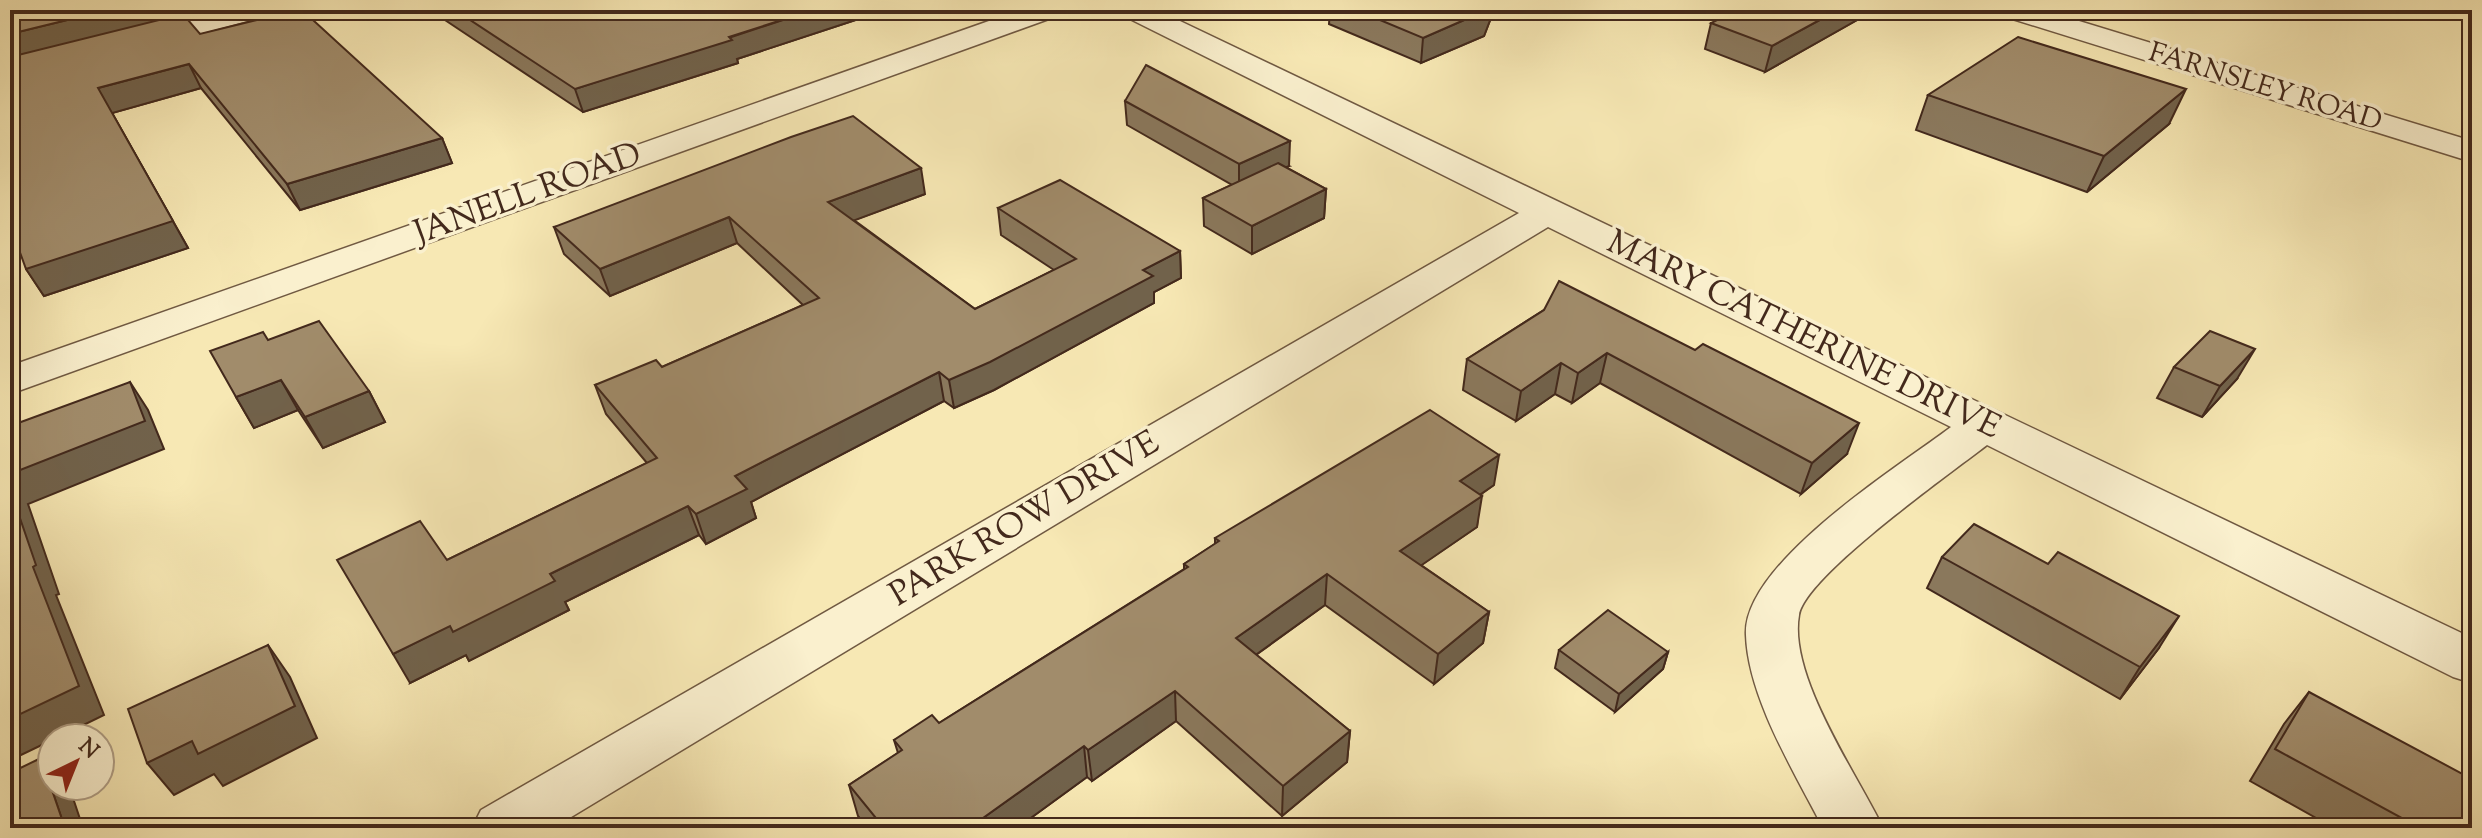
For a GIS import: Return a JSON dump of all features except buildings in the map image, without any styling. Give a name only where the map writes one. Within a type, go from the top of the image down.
[{"type":"street","points":[[102,50],[256,10]]},
{"type":"street","name":"JANELL ROAD","points":[[10,381],[1047,10]]},
{"type":"street","name":"MARY CATHERINE DRIVE","points":[[1134,10],[2472,662]]},
{"type":"street","name":"FARNSLEY ROAD","points":[[2013,10],[2472,152]]},
{"type":"street","name":"PARK ROW DRIVE","points":[[502,828],[1548,211]]},
{"type":"street","points":[[1853,828],[1792,706],[1776,659],[1772,616],[1783,589],[1810,561],[1984,425]]}]
